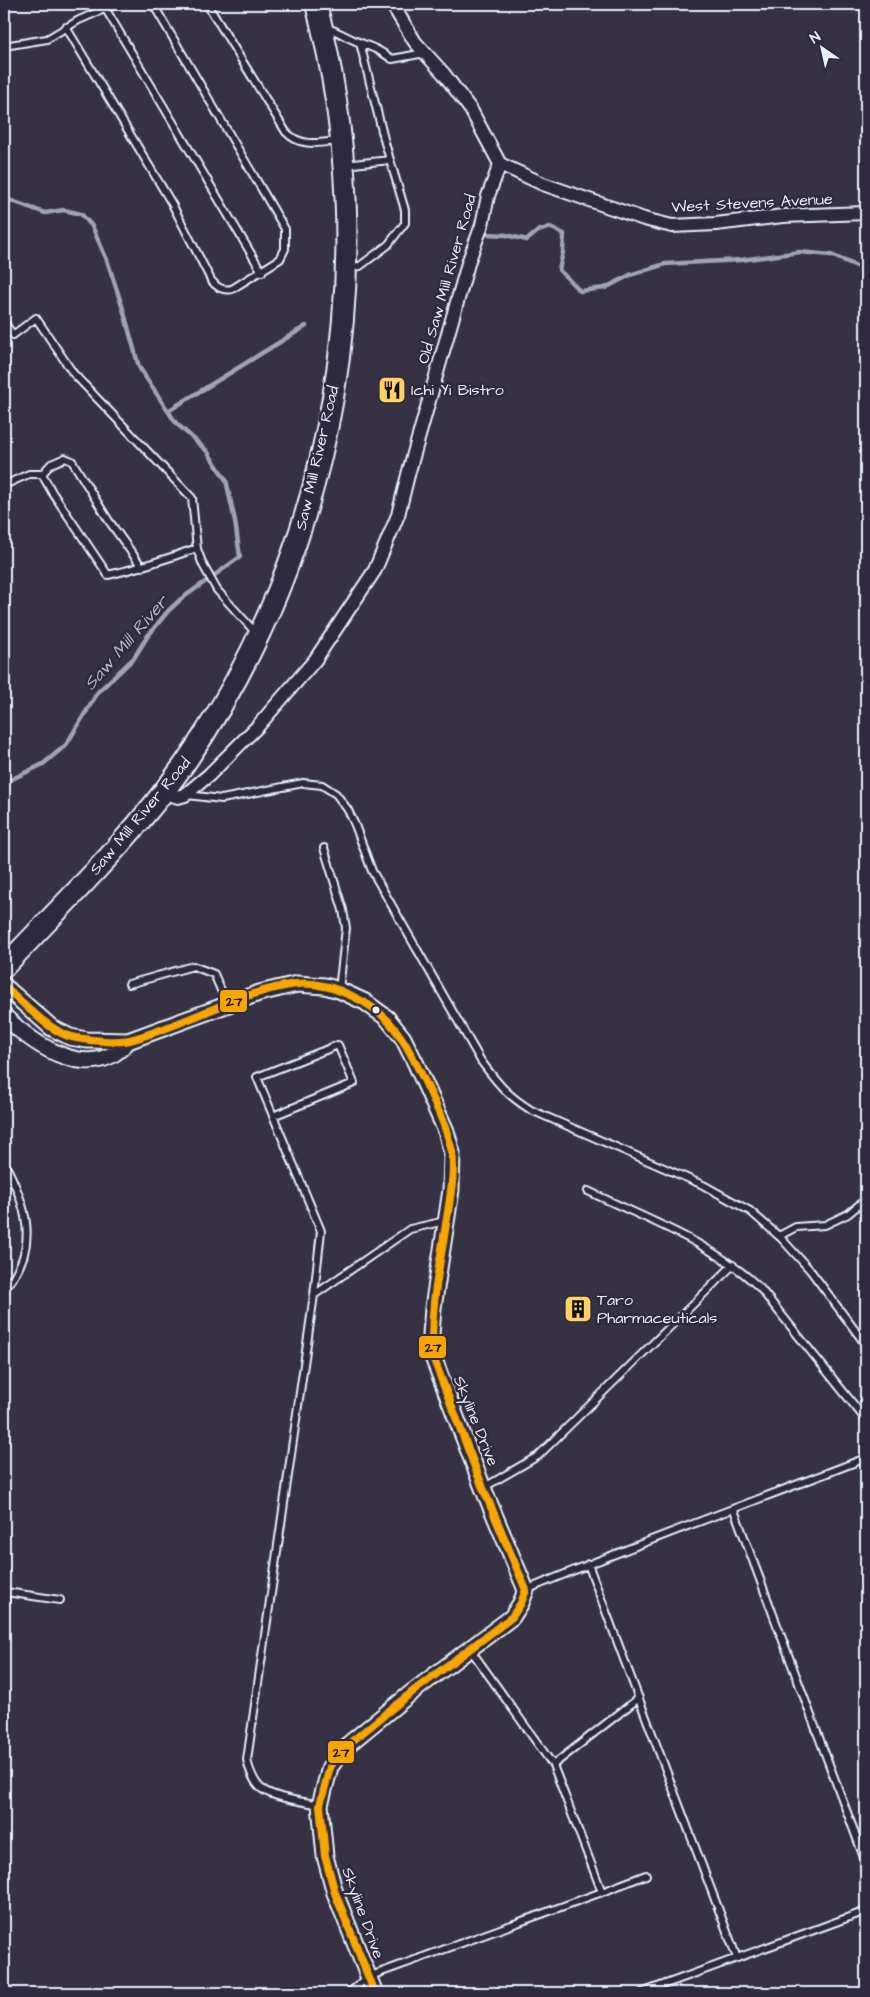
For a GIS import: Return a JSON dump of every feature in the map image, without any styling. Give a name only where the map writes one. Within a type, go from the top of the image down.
[{"type":"main road","name":"Saw Mill River Road","points":[[4,971],[100,866],[163,792],[218,713],[259,637],[291,560],[310,501],[322,452],[340,348],[346,269],[343,165],[329,64],[316,4]]},
{"type":"street","points":[[392,4],[415,42],[444,74],[472,110],[500,164]]},
{"type":"street","name":"West Stevens Avenue","points":[[500,164],[543,184],[644,219],[672,226],[716,224],[783,216],[866,213]]},
{"type":"street","name":"Old Saw Mill River Road","points":[[185,795],[223,761],[315,660],[375,570],[398,515],[469,260],[482,225],[488,196],[500,164]]},
{"type":"street","points":[[163,792],[178,797],[185,795]]},
{"type":"street","name":"Skyline Drive","points":[[4,971],[44,1022],[60,1033],[79,1039],[128,1041],[265,991],[297,984],[311,984],[339,990],[365,1002],[387,1018],[403,1038],[446,1131],[452,1153],[453,1176],[433,1308],[433,1357],[483,1488],[526,1590],[521,1603],[512,1617],[411,1693],[346,1747],[330,1767],[320,1805],[326,1856],[335,1893],[375,1993]]},
{"type":"street","name":"Skyline Drive","points":[[4,1016],[22,1033],[42,1047],[76,1059],[96,1060],[107,1058],[117,1053],[128,1041]]},
{"type":"lane","points":[[4,46],[47,39],[66,27],[116,4]]},
{"type":"lane","points":[[66,27],[172,204],[214,284],[223,290],[232,289],[278,262],[283,254],[286,234],[283,224],[153,4]]},
{"type":"lane","points":[[207,4],[276,118],[291,137],[308,144],[340,141]]},
{"type":"lane","points":[[105,8],[262,272]]},
{"type":"lane","points":[[321,25],[342,32],[360,43],[374,47],[392,59],[425,53]]},
{"type":"lane","points":[[346,269],[360,266],[388,245],[405,223],[405,210],[360,43]]},
{"type":"lane","points":[[343,165],[390,160]]},
{"type":"lane","points":[[4,322],[13,335],[36,318],[73,373],[192,498],[197,548],[203,565],[217,590],[259,637]]},
{"type":"lane","points":[[4,485],[29,474],[42,474],[51,464],[65,458],[72,461],[109,521],[142,567]]},
{"type":"lane","points":[[42,474],[108,575],[142,567],[197,548]]},
{"type":"lane","points":[[185,795],[222,800],[303,783],[322,785],[336,794],[348,810],[372,871],[481,1061],[501,1088],[514,1100],[531,1110],[703,1185],[750,1211],[779,1236],[810,1270],[866,1345]]},
{"type":"lane","points":[[324,848],[343,910],[346,928],[339,990]]},
{"type":"lane","points":[[129,984],[193,966],[214,974],[227,1004]]},
{"type":"lane","points":[[273,1116],[354,1083],[338,1045],[257,1077],[273,1116],[321,1231],[314,1295],[247,1760],[250,1771],[260,1788],[285,1797],[320,1805]]},
{"type":"lane","points":[[4,1162],[22,1202],[26,1234],[23,1259],[17,1273],[8,1283]]},
{"type":"lane","points":[[588,1191],[709,1249],[733,1264],[760,1288],[866,1420]]},
{"type":"lane","points":[[779,1236],[796,1227],[825,1225],[848,1214],[866,1198]]},
{"type":"lane","points":[[314,1295],[410,1228],[447,1220]]},
{"type":"lane","points":[[483,1488],[538,1456],[733,1264]]},
{"type":"lane","points":[[526,1590],[588,1564],[734,1510],[866,1458]]},
{"type":"lane","points":[[734,1510],[866,1863]]},
{"type":"lane","points":[[588,1564],[737,1958]]},
{"type":"lane","points":[[4,1604],[5,1592],[60,1600]]},
{"type":"lane","points":[[470,1649],[553,1765],[602,1892]]},
{"type":"lane","points":[[553,1765],[638,1698]]},
{"type":"lane","points":[[349,1993],[368,1977],[646,1875]]},
{"type":"lane","points":[[640,1993],[866,1911]]},
{"type":"waterway","name":"Saw Mill River","points":[[4,198],[45,213],[64,210],[81,214],[92,226],[107,260],[139,367],[176,423],[207,451],[226,480],[235,521],[240,557],[181,599],[168,611],[147,637],[134,658],[98,692],[66,745],[43,764],[4,783]]},
{"type":"waterway","points":[[486,234],[506,235],[527,240],[538,231],[550,227],[564,234],[559,270],[580,291],[605,288],[630,275],[665,264],[741,260],[800,252],[831,255],[866,270]]},
{"type":"waterway","points":[[168,411],[306,326]]},
{"type":"transit line","name":"27","points":[[4,986],[54,1029],[72,1037],[101,1041],[130,1040],[151,1034],[233,1001],[275,988],[296,984],[332,988],[363,1001],[381,1014],[395,1029],[418,1068],[446,1130],[452,1152],[453,1177],[434,1304],[433,1357],[483,1488],[526,1590],[521,1603],[512,1617],[411,1693],[345,1747],[330,1767],[320,1805],[325,1856],[335,1893],[375,1993]]},
{"type":"place","name":"Ichi Yi Bistro","points":[[392,390]]},
{"type":"place","name":"Taro Pharmaceuticals","points":[[578,1309]]}]
